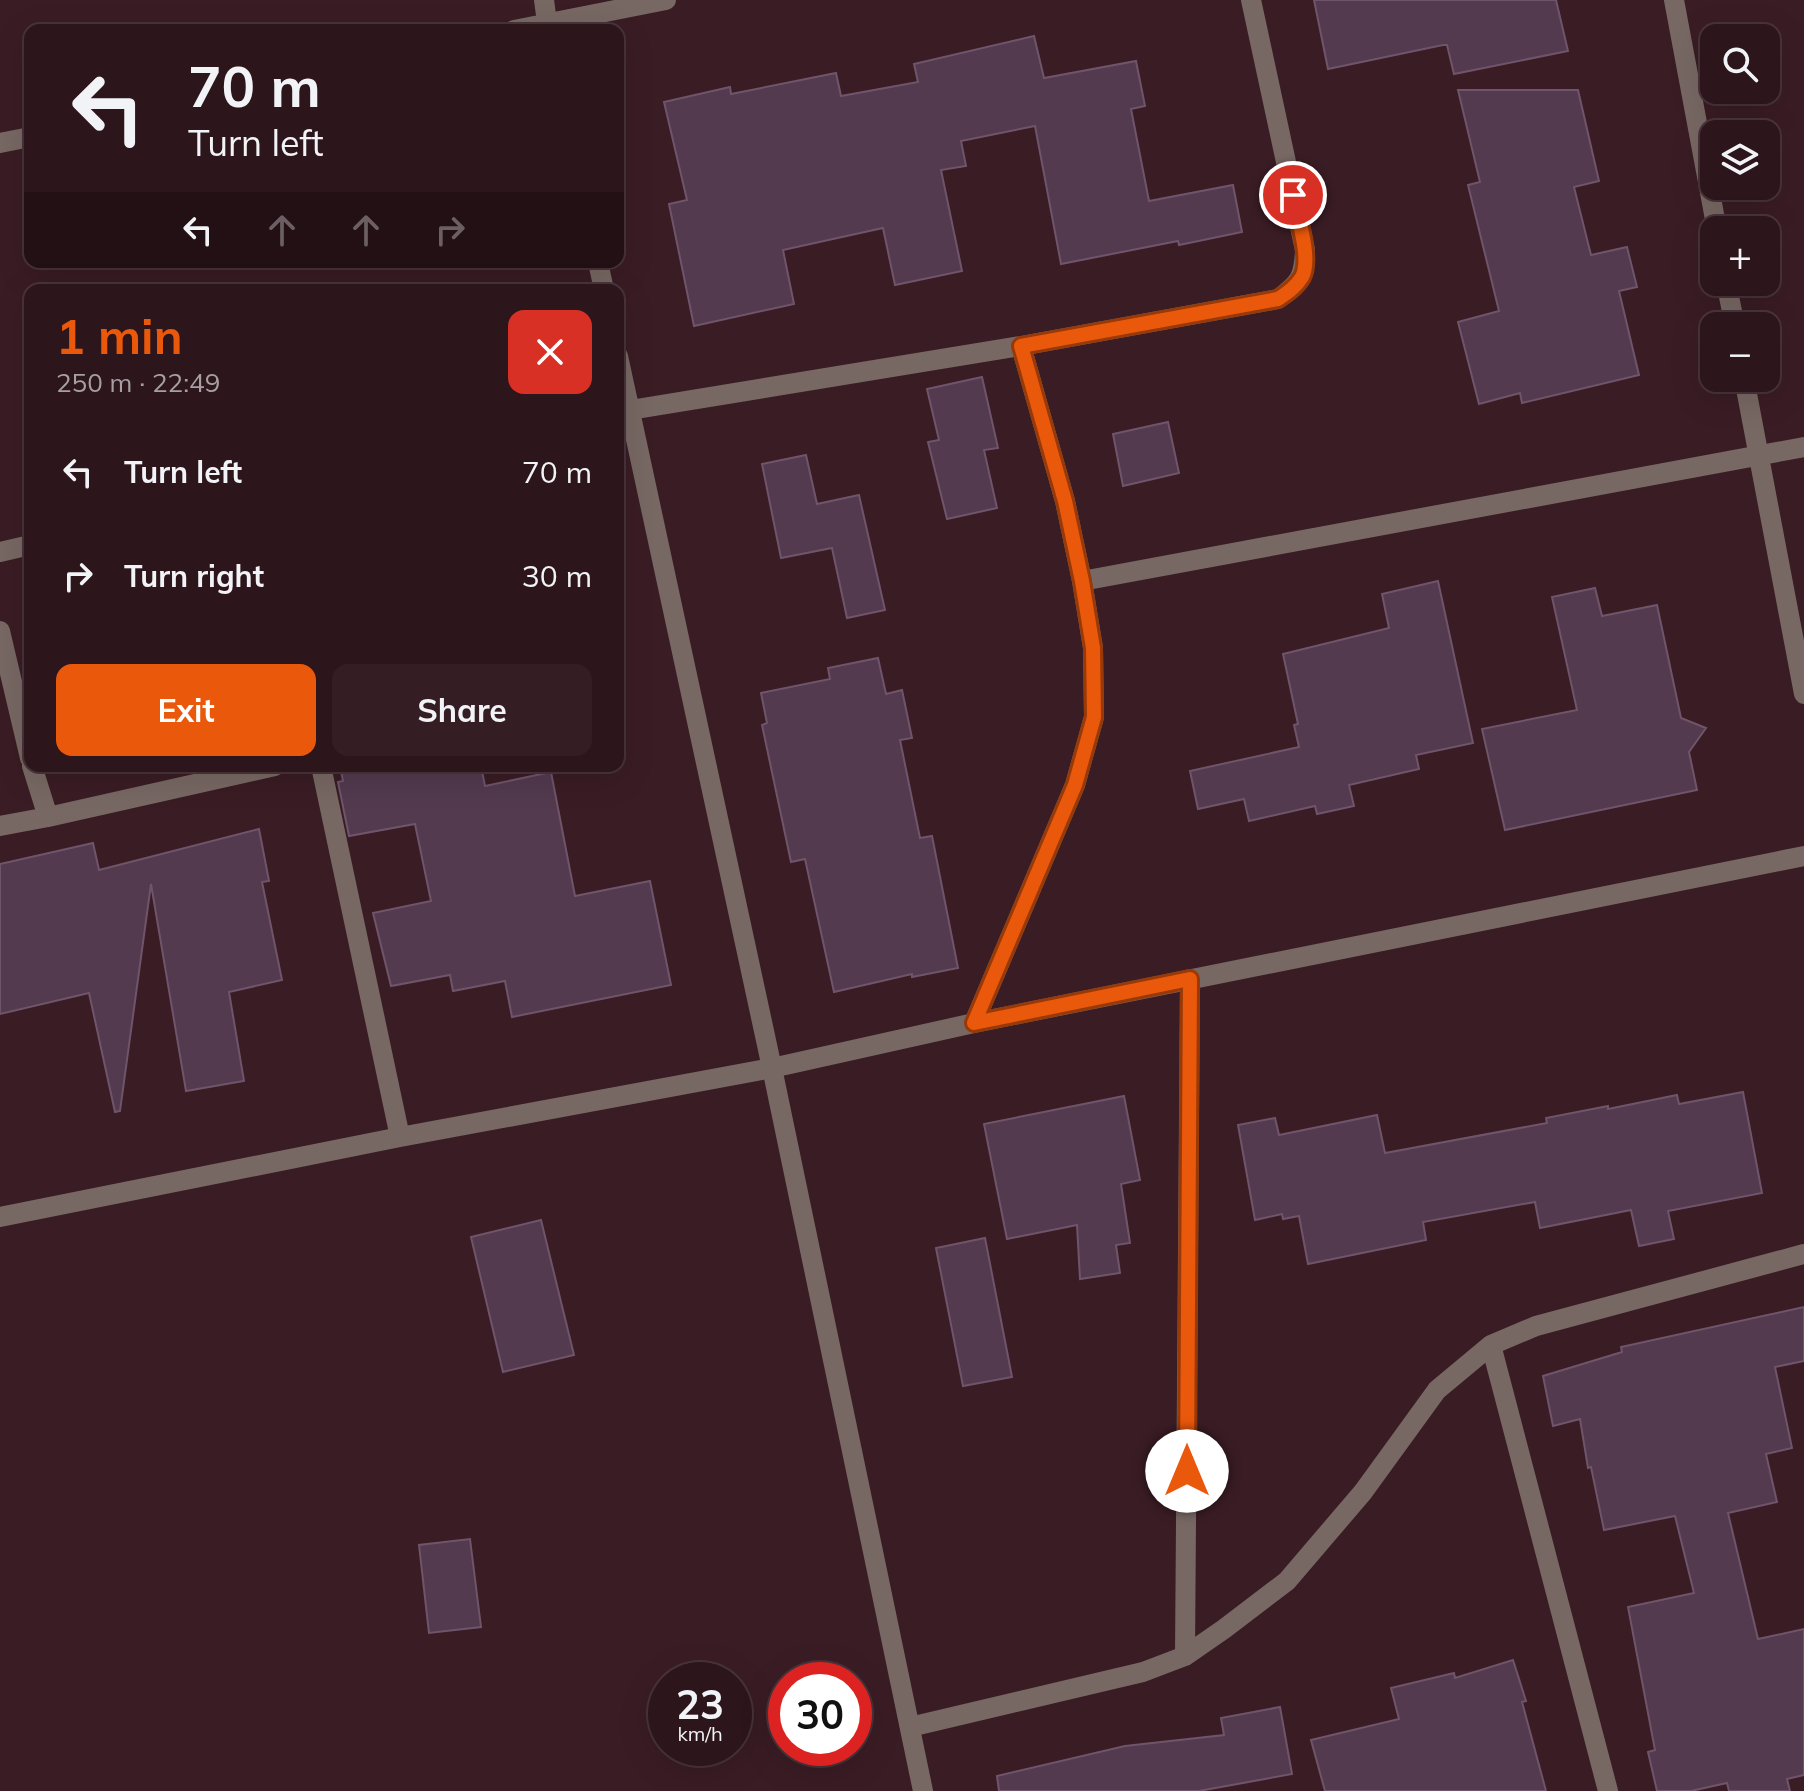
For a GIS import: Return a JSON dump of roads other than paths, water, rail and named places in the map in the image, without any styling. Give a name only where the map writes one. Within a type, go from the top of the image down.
[{"type":"street","points":[[544,0],[547,24]]},
{"type":"street","points":[[556,24],[666,0]]},
{"type":"street","points":[[923,1791],[772,1068],[624,411],[1021,346],[1278,299],[1293,288],[1304,274],[1305,250],[1251,0]]},
{"type":"street","points":[[1674,0],[1714,216]]},
{"type":"street","points":[[0,143],[24,138]]},
{"type":"street","points":[[974,1023],[1075,785],[1094,717],[1093,648],[1082,581],[1065,501],[1021,346]]},
{"type":"street","points":[[1747,392],[1804,694]]},
{"type":"street","points":[[1082,581],[1804,447]]},
{"type":"street","points":[[0,552],[24,546]]},
{"type":"street","points":[[0,631],[24,733]]},
{"type":"street","points":[[34,772],[48,817]]},
{"type":"street","points":[[0,826],[248,772]]},
{"type":"street","points":[[322,772],[400,1137]]},
{"type":"street","points":[[0,1217],[400,1137],[772,1068],[974,1023],[1804,856]]},
{"type":"street","points":[[1185,1656],[1190,979]]},
{"type":"street","points":[[910,1727],[1143,1672],[1185,1656],[1287,1581],[1363,1492],[1437,1390],[1491,1345],[1536,1326],[1804,1254]]},
{"type":"street","points":[[1491,1345],[1608,1791]]}]
